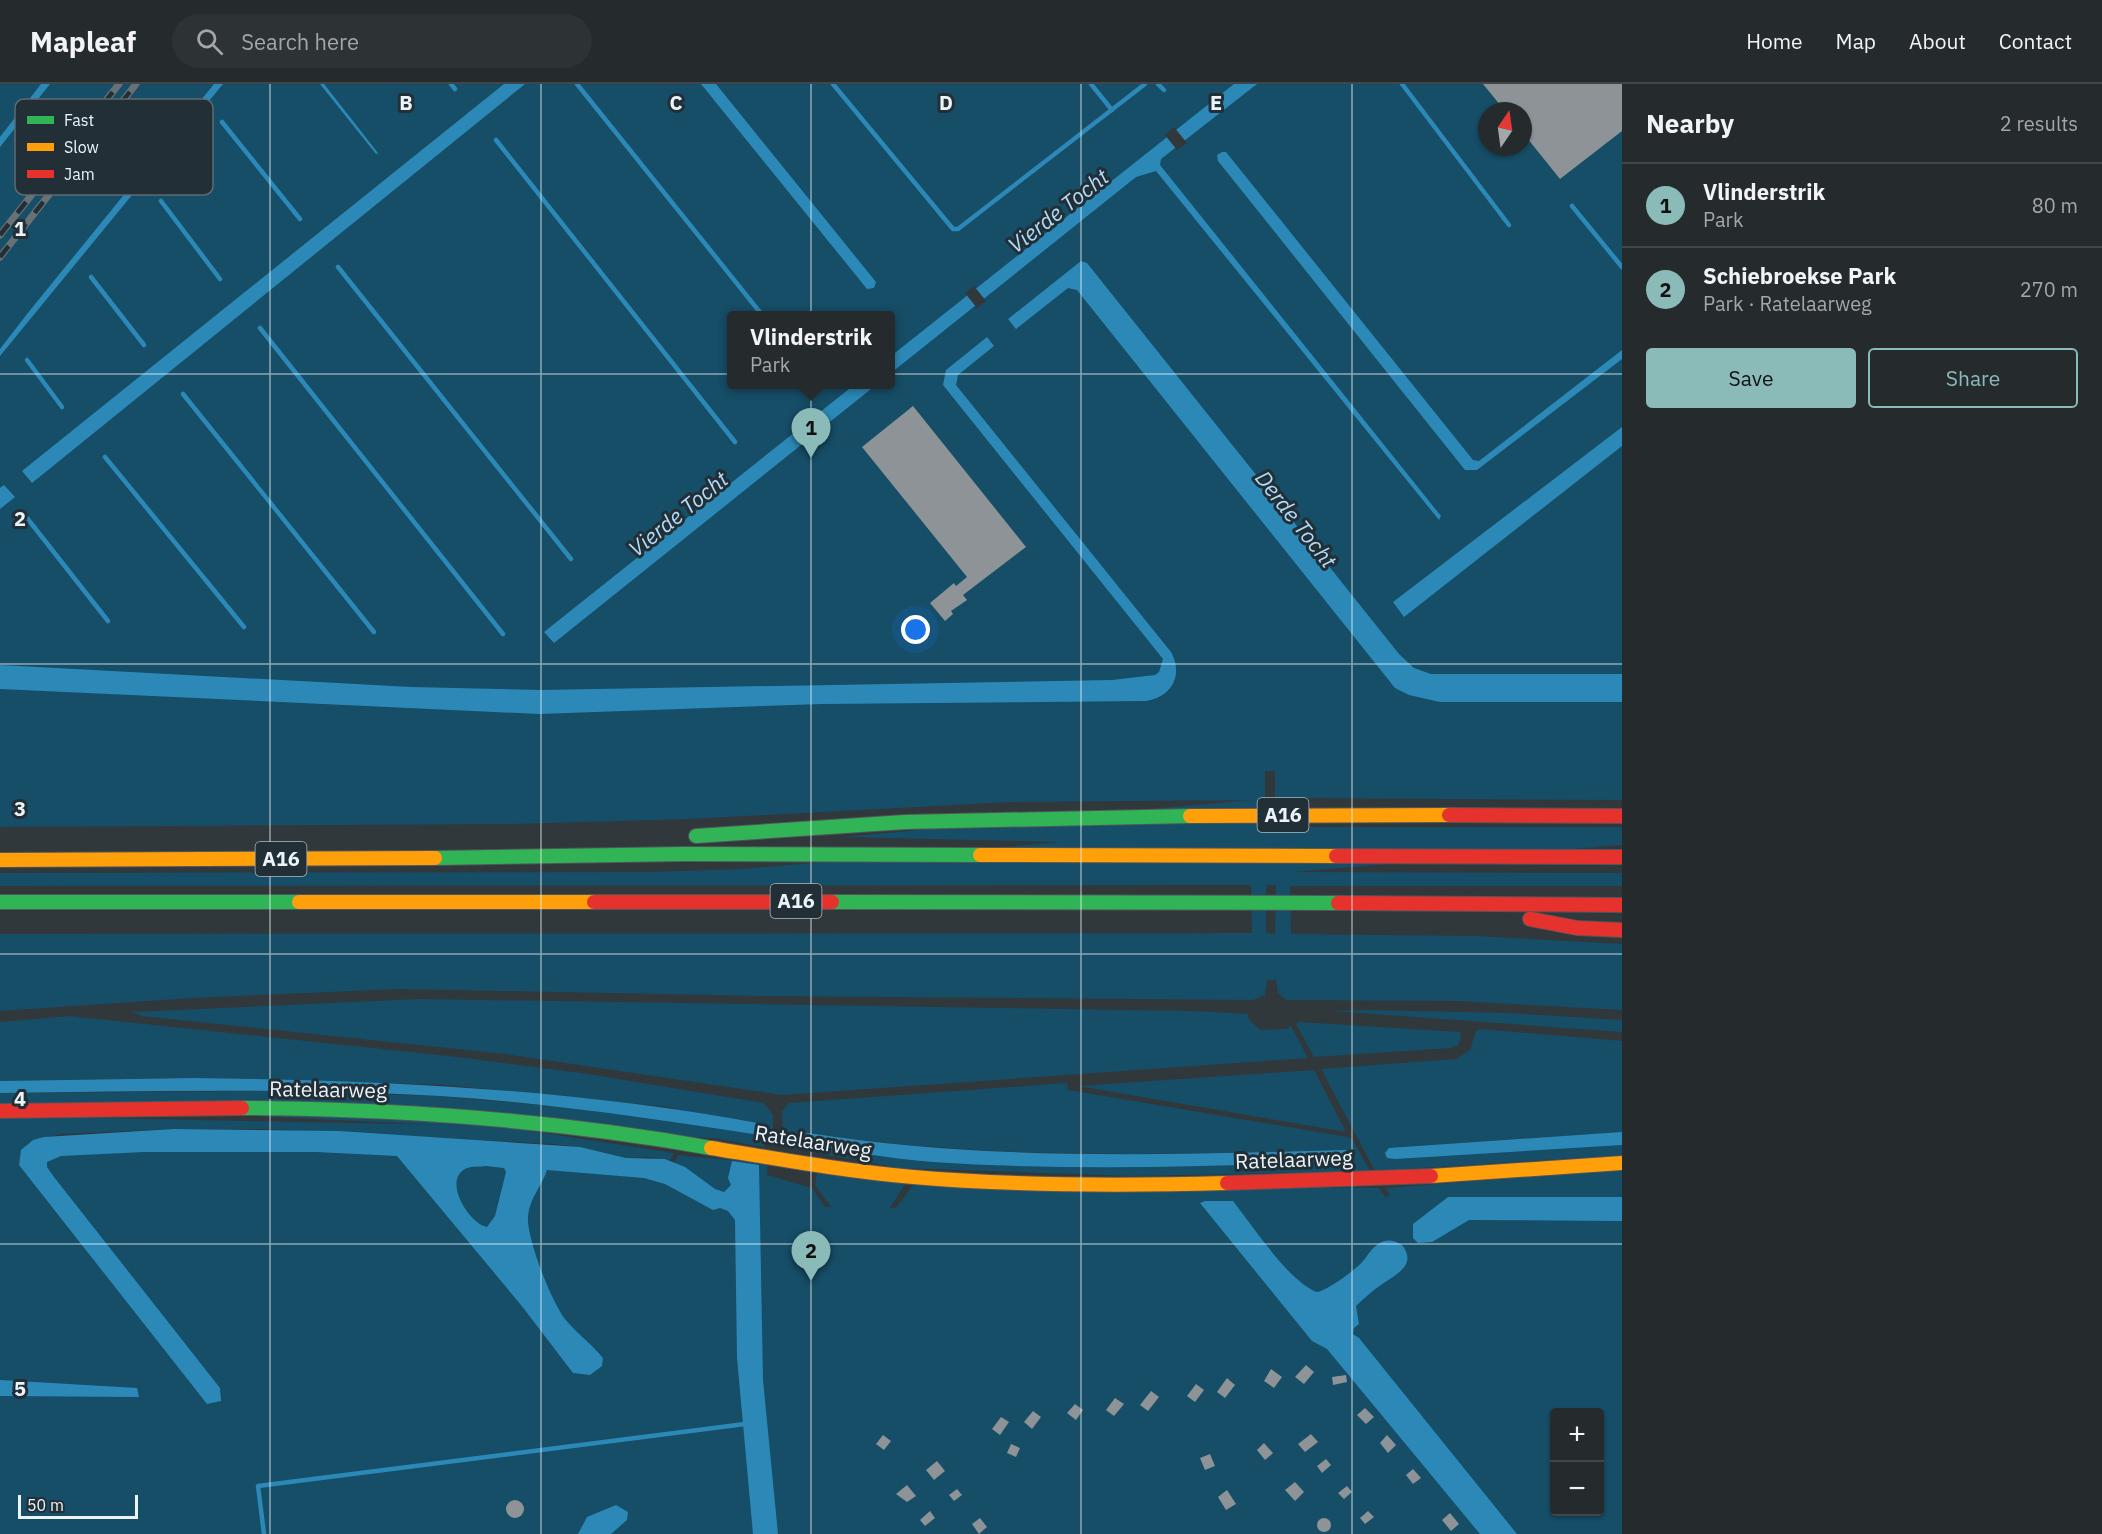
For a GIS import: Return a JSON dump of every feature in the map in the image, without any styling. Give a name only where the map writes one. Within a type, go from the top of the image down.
[{"type":"main road","name":"A16","points":[[561,858],[677,839],[788,827],[920,819],[1083,816],[1622,816]]},
{"type":"main road","name":"A16","points":[[0,860],[561,858],[683,854],[1622,857]]},
{"type":"main road","name":"A16","points":[[0,902],[1622,904]]},
{"type":"main road","name":"A16","points":[[1434,902],[1577,928],[1622,930]]},
{"type":"main road","name":"Ratelaarweg","points":[[0,1111],[151,1108],[286,1109],[487,1118],[657,1137],[777,1159],[911,1178],[1045,1184],[1172,1184],[1377,1178],[1622,1163]]},
{"type":"shaded area","points":[[0,84],[1622,84],[1622,800],[1290,798],[1290,827],[1622,827],[1622,845],[1291,872],[1622,873],[1622,886],[1290,886],[1291,934],[1476,936],[1622,944],[1622,1010],[1457,1001],[1286,1000],[1278,993],[1276,980],[1267,980],[1265,995],[1253,1000],[763,996],[398,989],[192,998],[0,1011],[0,934],[1252,933],[1251,885],[0,886],[0,873],[649,872],[741,869],[1061,842],[843,837],[1250,800],[1010,802],[690,819],[512,824],[0,827]],"holes":[[[1265,771],[1275,771],[1275,827],[1265,827]],[[1266,885],[1276,885],[1275,934],[1266,933]]]},
{"type":"shaded area","points":[[41,84],[50,84],[38,99],[29,99]]},
{"type":"shaded area","points":[[214,84],[223,84],[211,99],[202,99]]},
{"type":"shaded area","points":[[320,84],[324,84],[378,153],[376,154]]},
{"type":"shaded area","points":[[504,84],[525,84],[32,483],[22,471]]},
{"type":"shaded area","points":[[701,84],[716,84],[876,282],[874,288],[867,289]]},
{"type":"shaded area","points":[[1234,84],[1257,84],[1161,159],[1160,165],[1441,516],[1439,520],[1156,171],[1136,177],[895,370],[895,353]]},
{"type":"shaded area","points":[[15,118],[15,128],[0,147],[0,137]]},
{"type":"shaded area","points":[[1226,152],[1473,460],[1479,461],[1622,350],[1622,359],[1477,470],[1465,470],[1218,161],[1217,155]]},
{"type":"shaded area","points":[[124,195],[132,195],[0,356],[0,349]]},
{"type":"shaded area","points":[[1081,261],[1087,263],[1399,654],[1414,668],[1431,674],[1622,674],[1622,702],[1440,702],[1409,695],[1395,688],[1077,290],[1068,288],[1016,329],[1008,319]]},
{"type":"shaded area","points":[[987,337],[994,346],[958,375],[956,385],[1171,652],[1176,669],[1173,684],[1155,699],[1146,701],[822,704],[539,714],[0,689],[0,665],[411,687],[541,690],[1112,680],[1155,675],[1159,672],[1163,659],[943,385],[946,370]]},
{"type":"shaded area","points":[[849,389],[871,389],[554,643],[544,632]]},
{"type":"shaded area","points":[[1622,427],[1622,446],[1404,617],[1393,602]]},
{"type":"shaded area","points":[[4,485],[15,497],[0,509],[0,488]]},
{"type":"shaded area","points":[[420,999],[1192,1011],[1248,1014],[1248,1018],[1260,1030],[1286,1029],[1291,1026],[1308,1058],[782,1095],[505,1054],[142,1016],[132,1012]]},
{"type":"shaded area","points":[[1332,1011],[1508,1013],[1622,1020],[1622,1032]]},
{"type":"shaded area","points":[[69,1016],[458,1057],[588,1074],[764,1103],[773,1115],[773,1136],[764,1147],[713,1138],[0,1104],[0,1093],[267,1091],[440,1096],[577,1108],[763,1134],[668,1107],[446,1085],[194,1078],[0,1081],[0,1022]]},
{"type":"shaded area","points":[[1299,1022],[1460,1032],[1461,1038],[1458,1045],[1450,1048],[1314,1057],[1296,1024]]},
{"type":"shaded area","points":[[1480,1029],[1622,1041],[1622,1155],[1375,1171],[1321,1069],[1456,1059],[1470,1050],[1476,1031]]},
{"type":"shaded area","points":[[1314,1070],[1346,1132],[1078,1086]]},
{"type":"shaded area","points":[[194,1078],[408,1084],[551,1095],[692,1112],[763,1124],[766,1131],[760,1135],[561,1107],[385,1093],[165,1091],[0,1093],[0,1081]]},
{"type":"shaded area","points":[[1067,1083],[1068,1090],[1348,1137],[1353,1140],[1370,1171],[1132,1176],[901,1168],[783,1147],[782,1111],[789,1103]],"holes":[[[802,1134],[942,1148],[1076,1154],[1346,1150],[1351,1158],[1218,1165],[1011,1164],[928,1159],[803,1144]]]},
{"type":"shaded area","points":[[0,1116],[498,1126],[674,1153],[670,1160],[645,1157],[626,1158],[580,1147],[554,1144],[269,1129],[174,1129],[62,1134],[33,1140],[27,1145],[273,1139],[675,1162],[678,1155],[768,1164],[767,1175],[812,1188],[825,1207],[831,1207],[815,1185],[817,1172],[905,1184],[890,1208],[896,1208],[913,1185],[1379,1188],[1385,1197],[1390,1196],[1386,1188],[1622,1170],[1622,1534],[0,1534]],"holes":[[[759,1165],[759,1206],[745,1206]]]},
{"type":"shaded area","points":[[174,1129],[339,1131],[580,1147],[626,1158],[665,1159],[685,1167],[715,1189],[724,1192],[731,1185],[728,1178],[732,1161],[759,1165],[763,1380],[778,1534],[753,1534],[737,1358],[735,1220],[728,1211],[720,1208],[713,1210],[665,1184],[644,1178],[547,1170],[529,1209],[528,1226],[540,1269],[559,1310],[569,1324],[603,1358],[602,1366],[590,1375],[573,1373],[521,1305],[397,1156],[316,1152],[144,1152],[61,1156],[47,1162],[47,1167],[54,1177],[220,1388],[221,1401],[207,1404],[19,1165],[21,1150],[33,1140],[44,1137]],"holes":[[[469,1167],[504,1168],[506,1172],[495,1216],[487,1227],[480,1224],[466,1210],[457,1191],[457,1181],[460,1174]]]},
{"type":"shaded area","points":[[1622,1132],[1622,1145],[1395,1159],[1387,1158],[1385,1153],[1389,1148]]},
{"type":"shaded area","points":[[808,1133],[875,1142],[1009,1152],[1144,1154],[1346,1150],[1351,1158],[1347,1161],[1192,1166],[985,1165],[900,1159],[803,1144],[801,1135]]},
{"type":"shaded area","points":[[1448,1197],[1622,1197],[1622,1221],[1469,1220],[1432,1242],[1418,1243],[1413,1238],[1413,1224]]},
{"type":"shaded area","points":[[1233,1201],[1284,1266],[1306,1286],[1317,1292],[1328,1288],[1361,1264],[1379,1243],[1389,1240],[1402,1245],[1406,1253],[1406,1265],[1356,1306],[1359,1324],[1354,1328],[1353,1334],[1359,1338],[1517,1534],[1480,1534],[1327,1349],[1312,1341],[1200,1203]]},
{"type":"shaded area","points":[[0,1380],[137,1388],[139,1397],[0,1396]]},
{"type":"shaded area","points":[[616,1505],[628,1512],[627,1520],[611,1534],[578,1534],[587,1517]]},
{"type":"pier","points":[[1174,127],[1187,143],[1177,150],[1165,135]]},
{"type":"pier","points":[[974,286],[986,301],[977,308],[965,293]]},
{"type":"building","points":[[1483,84],[1622,84],[1622,131],[1560,179],[1532,144],[1532,102],[1498,102]]},
{"type":"building","points":[[913,406],[1026,547],[963,595],[967,600],[951,611],[953,614],[945,621],[930,603],[954,583],[956,586],[967,577],[862,447]]},
{"type":"building","points":[[1306,1365],[1314,1372],[1304,1384],[1295,1377]]},
{"type":"building","points":[[1271,1369],[1282,1377],[1274,1388],[1264,1381]]},
{"type":"building","points":[[1346,1375],[1347,1382],[1333,1385],[1332,1377]]},
{"type":"building","points":[[1227,1378],[1235,1385],[1225,1398],[1217,1392]]},
{"type":"building","points":[[1196,1384],[1204,1390],[1195,1402],[1187,1396]]},
{"type":"building","points":[[1151,1391],[1159,1397],[1148,1411],[1140,1405]]},
{"type":"building","points":[[1115,1398],[1124,1404],[1114,1416],[1106,1410]]},
{"type":"building","points":[[1075,1404],[1083,1410],[1076,1420],[1067,1413]]},
{"type":"building","points":[[1365,1408],[1374,1417],[1366,1424],[1357,1415]]},
{"type":"building","points":[[1033,1411],[1041,1417],[1032,1429],[1024,1422]]},
{"type":"building","points":[[1001,1417],[1009,1422],[1000,1435],[992,1429]]},
{"type":"building","points":[[1311,1434],[1318,1442],[1305,1452],[1298,1444]]},
{"type":"building","points":[[883,1435],[891,1441],[884,1450],[876,1444]]},
{"type":"building","points":[[1387,1435],[1396,1445],[1388,1453],[1380,1443]]},
{"type":"building","points":[[1264,1443],[1273,1453],[1265,1460],[1257,1450]]},
{"type":"building","points":[[1011,1444],[1020,1448],[1016,1457],[1007,1453]]},
{"type":"building","points":[[1210,1454],[1215,1466],[1205,1470],[1200,1458]]},
{"type":"building","points":[[1326,1459],[1331,1465],[1322,1473],[1317,1466]]},
{"type":"building","points":[[937,1461],[945,1471],[934,1480],[926,1470]]},
{"type":"building","points":[[1413,1469],[1421,1478],[1413,1484],[1406,1475]]},
{"type":"building","points":[[1295,1482],[1304,1492],[1295,1501],[1285,1490]]},
{"type":"building","points":[[907,1485],[916,1496],[907,1502],[896,1494]]},
{"type":"building","points":[[1347,1486],[1352,1492],[1344,1499],[1338,1493]]},
{"type":"building","points":[[957,1489],[962,1495],[954,1501],[949,1495]]},
{"type":"building","points":[[1227,1490],[1236,1504],[1226,1510],[1218,1497]]},
{"type":"building","points":[[511,1500],[519,1500],[524,1505],[522,1516],[511,1518],[506,1513],[506,1505]]},
{"type":"building","points":[[930,1511],[935,1518],[925,1526],[920,1520]]},
{"type":"building","points":[[1368,1511],[1374,1517],[1365,1524],[1360,1518]]},
{"type":"building","points":[[1450,1513],[1459,1524],[1451,1531],[1442,1520]]},
{"type":"building","points":[[980,1518],[987,1527],[979,1534],[972,1524]]},
{"type":"building","points":[[1324,1518],[1329,1520],[1331,1525],[1329,1530],[1324,1532],[1319,1530],[1317,1525],[1319,1520]]},
{"type":"waterway","points":[[451,84],[455,89]]},
{"type":"waterway","points":[[577,84],[759,311]]},
{"type":"waterway","points":[[833,84],[953,229],[958,229],[1145,84]]},
{"type":"waterway","points":[[1091,84],[1112,110]]},
{"type":"waterway","points":[[1158,84],[1164,90]]},
{"type":"waterway","points":[[1402,84],[1509,225]]},
{"type":"waterway","points":[[222,122],[300,219]]},
{"type":"waterway","points":[[496,140],[735,442]]},
{"type":"waterway","points":[[161,201],[220,279]]},
{"type":"waterway","points":[[1572,206],[1622,267]]},
{"type":"waterway","points":[[338,267],[571,559]]},
{"type":"waterway","points":[[91,277],[144,345]]},
{"type":"waterway","points":[[260,328],[503,634]]},
{"type":"waterway","points":[[27,360],[62,407]]},
{"type":"waterway","points":[[183,394],[374,632]]},
{"type":"waterway","points":[[105,457],[244,627]]},
{"type":"waterway","points":[[27,518],[108,621]]},
{"type":"waterway","points":[[264,1534],[258,1486],[745,1424]]},
{"type":"railway","points":[[107,99],[119,84]]},
{"type":"railway","points":[[124,99],[136,84]]},
{"type":"railway","points":[[0,235],[32,195]]},
{"type":"railway","points":[[0,257],[49,195]]},
{"type":"traffic: fast","points":[[696,836],[905,822],[1190,816]]},
{"type":"traffic: fast","points":[[435,858],[683,854],[980,855]]},
{"type":"traffic: fast","points":[[0,902],[299,902]]},
{"type":"traffic: fast","points":[[832,902],[1338,903]]},
{"type":"traffic: fast","points":[[242,1108],[360,1111],[478,1118],[595,1130],[711,1148]]},
{"type":"traffic: slow","points":[[1190,816],[1449,815]]},
{"type":"traffic: slow","points":[[980,855],[1336,856]]},
{"type":"traffic: slow","points":[[0,860],[435,858]]},
{"type":"traffic: slow","points":[[299,902],[594,902]]},
{"type":"traffic: slow","points":[[711,1148],[862,1171],[952,1180],[1148,1185],[1227,1183]]},
{"type":"traffic: slow","points":[[1431,1176],[1622,1163]]},
{"type":"traffic: jam","points":[[1449,815],[1622,816]]},
{"type":"traffic: jam","points":[[1336,856],[1622,857]]},
{"type":"traffic: jam","points":[[594,902],[832,902]]},
{"type":"traffic: jam","points":[[1338,903],[1622,905]]},
{"type":"traffic: jam","points":[[1530,919],[1577,928],[1622,930]]},
{"type":"traffic: jam","points":[[0,1111],[242,1108]]},
{"type":"traffic: jam","points":[[1227,1183],[1431,1176]]},
{"type":"place","name":"Vlinderstrik","points":[[811,458]]},
{"type":"place","name":"Schiebroekse Park","points":[[811,1281]]},
{"type":"water label","name":"Vierde Tocht","points":[[1058,211]]},
{"type":"water label","name":"Vierde Tocht","points":[[678,514]]},
{"type":"water label","name":"Derde Tocht","points":[[1296,519]]}]
